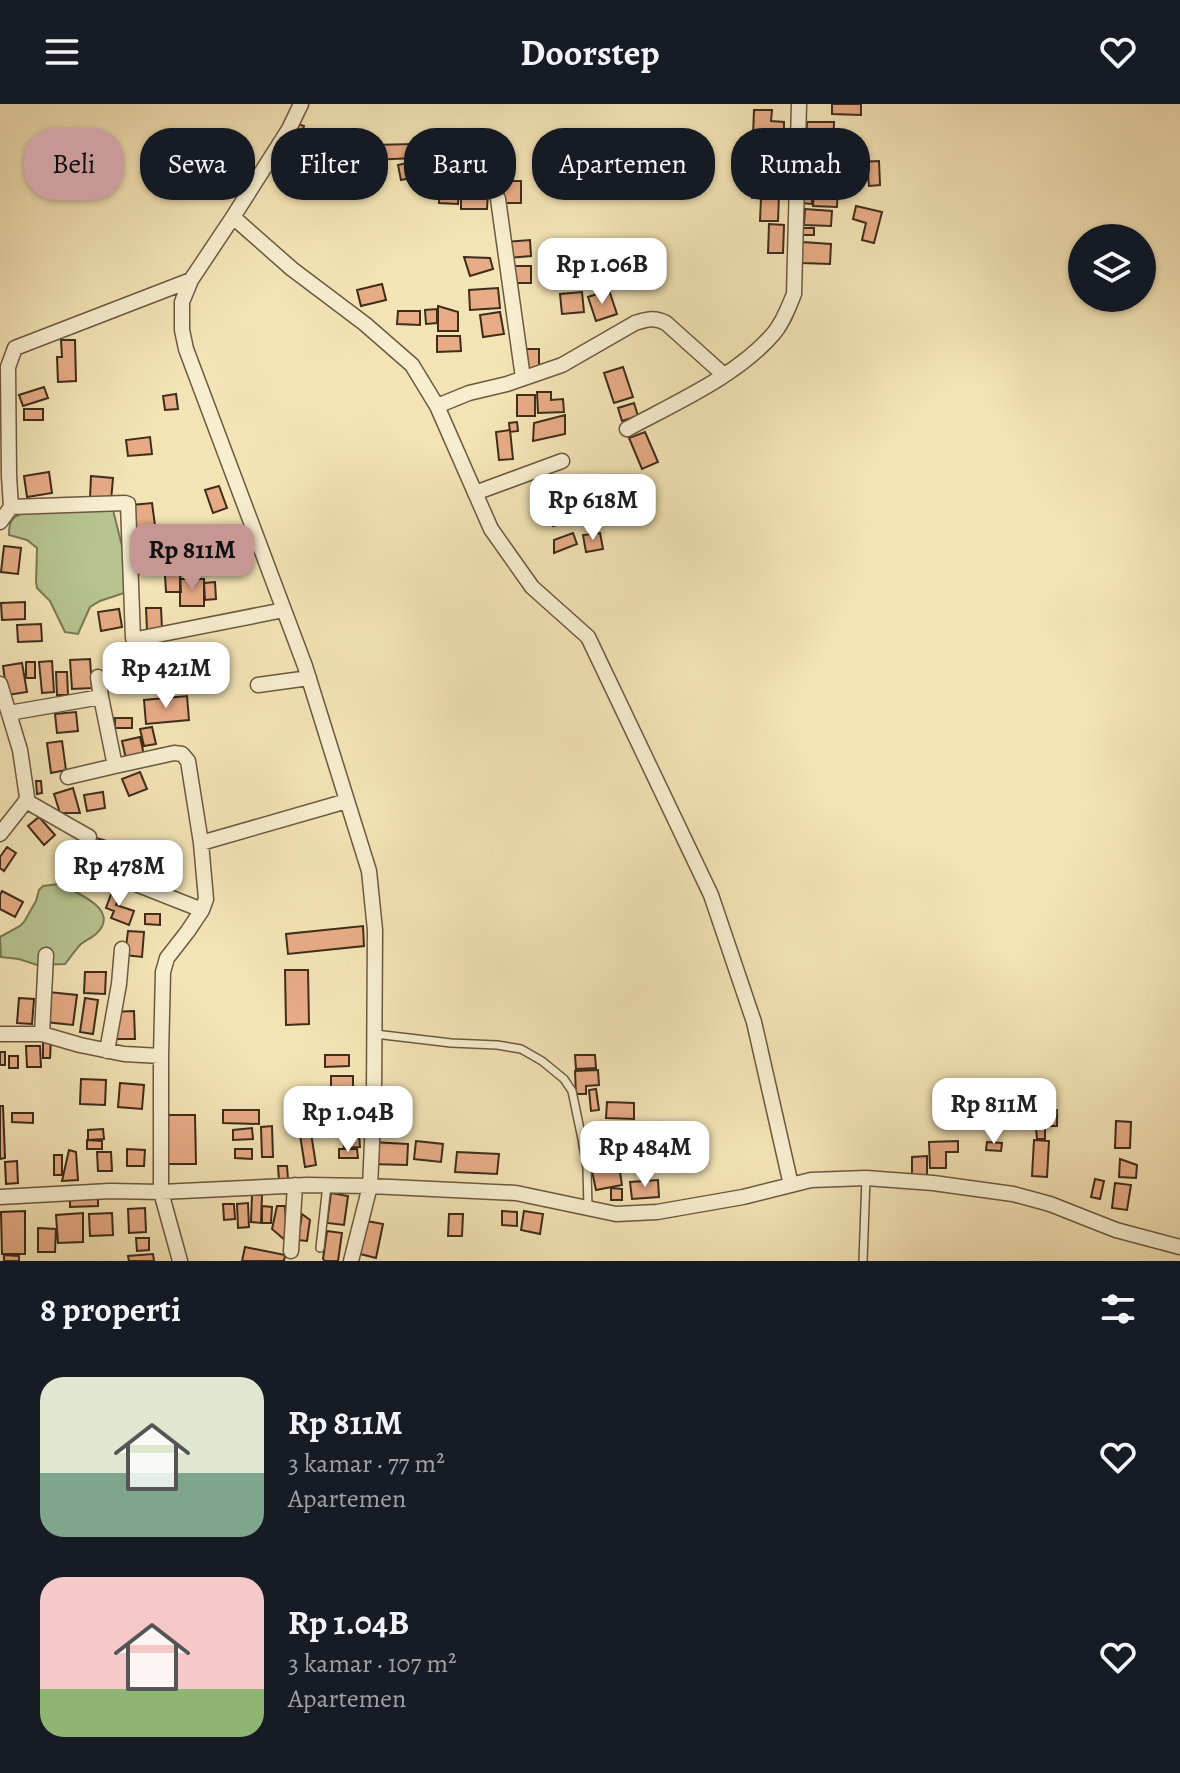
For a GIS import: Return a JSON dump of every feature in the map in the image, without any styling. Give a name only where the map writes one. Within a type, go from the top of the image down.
[{"type":"street","points":[[301,104],[289,129],[191,280],[182,302],[182,330],[186,349],[309,678],[369,871],[374,901],[375,1034],[370,1186],[351,1261]]},
{"type":"street","points":[[627,429],[746,360],[774,333],[786,315],[794,294],[799,104]]},
{"type":"street","points":[[498,200],[523,378]]},
{"type":"street","points":[[233,217],[292,269],[365,324],[412,365],[437,406],[491,529],[532,587],[588,637],[711,895],[754,1022],[791,1185]]},
{"type":"street","points":[[0,522],[11,507],[8,367],[15,348],[191,280]]},
{"type":"street","points":[[437,406],[562,365],[635,323],[658,318],[724,375]]},
{"type":"street","points":[[475,493],[562,461]]},
{"type":"street","points":[[11,507],[128,504],[133,638],[284,610]]},
{"type":"street","points":[[98,677],[115,766]]},
{"type":"street","points":[[258,685],[309,678]]},
{"type":"street","points":[[0,684],[20,750],[26,801],[0,834]]},
{"type":"street","points":[[9,713],[101,697]]},
{"type":"street","points":[[68,777],[174,753],[182,754],[188,761],[206,899],[202,910],[167,958],[163,972],[161,1056],[161,1192],[180,1261]]},
{"type":"street","points":[[26,801],[89,837]]},
{"type":"street","points":[[201,843],[347,801]]},
{"type":"street","points":[[108,873],[202,910]]},
{"type":"street","points":[[107,1051],[122,949]]},
{"type":"street","points":[[42,1034],[46,955]]},
{"type":"street","points":[[0,1034],[42,1034],[107,1051],[161,1056]]},
{"type":"street","points":[[0,1197],[295,1185],[370,1186],[516,1193],[616,1214],[657,1212],[743,1197],[811,1180],[866,1178],[1013,1194],[1050,1204],[1116,1230],[1176,1246],[1168,1261]]},
{"type":"street","points":[[291,1251],[295,1185]]},
{"type":"lane","points":[[375,1034],[521,1049],[564,1079],[572,1091],[578,1117],[587,1168],[588,1209]]},
{"type":"lane","points":[[863,1261],[866,1178]]},
{"type":"lane","points":[[320,1248],[327,1185]]},
{"type":"green space","points":[[113,510],[128,570],[124,593],[90,607],[78,634],[65,632],[50,601],[37,588],[37,548],[27,540],[9,535],[10,523],[23,513]]},
{"type":"green space","points":[[59,884],[100,909],[103,924],[97,933],[81,944],[65,964],[37,965],[1,957],[0,937],[24,922],[43,886]]},
{"type":"building","points":[[832,104],[861,104],[861,115],[832,114]]},
{"type":"building","points":[[754,110],[772,110],[771,121],[784,122],[784,128],[753,128]]},
{"type":"building","points":[[287,120],[304,126],[303,128],[284,128]]},
{"type":"building","points":[[807,122],[834,122],[834,128],[807,128]]},
{"type":"building","points":[[404,144],[404,158],[388,159],[388,145]]},
{"type":"building","points":[[870,161],[879,161],[880,185],[870,186]]},
{"type":"building","points":[[404,164],[404,179],[401,180],[398,165]]},
{"type":"building","points":[[516,181],[521,181],[521,203],[504,203],[504,200],[516,200]]},
{"type":"building","points":[[439,200],[458,200],[458,204],[439,203]]},
{"type":"building","points":[[461,200],[488,200],[487,209],[461,209]]},
{"type":"building","points":[[761,200],[779,200],[778,221],[760,221]]},
{"type":"building","points":[[813,200],[837,200],[837,207],[813,206]]},
{"type":"building","points":[[856,206],[882,212],[874,243],[862,240],[866,223],[853,219]]},
{"type":"building","points":[[805,209],[832,211],[831,226],[804,225]]},
{"type":"building","points":[[769,224],[784,225],[783,253],[768,253]]},
{"type":"building","points":[[803,228],[814,228],[814,235],[803,235]]},
{"type":"building","points":[[530,240],[531,256],[507,258],[505,242]]},
{"type":"building","points":[[802,242],[831,244],[830,264],[802,263]]},
{"type":"building","points":[[612,249],[617,263],[598,270],[592,256]]},
{"type":"building","points":[[464,257],[490,258],[493,269],[470,276]]},
{"type":"building","points":[[510,266],[531,266],[531,283],[510,283]]},
{"type":"building","points":[[382,284],[386,300],[361,306],[357,290]]},
{"type":"building","points":[[498,288],[500,308],[470,310],[469,290]]},
{"type":"building","points":[[609,290],[617,314],[596,321],[588,297]]},
{"type":"building","points":[[582,292],[584,312],[562,314],[560,294]]},
{"type":"building","points":[[438,306],[458,312],[458,331],[438,331]]},
{"type":"building","points":[[437,309],[437,323],[426,324],[425,310]]},
{"type":"building","points":[[398,311],[420,311],[420,325],[397,324]]},
{"type":"building","points":[[500,312],[504,334],[483,337],[480,315]]},
{"type":"building","points":[[437,336],[460,336],[461,351],[437,352]]},
{"type":"building","points":[[61,340],[75,340],[76,381],[58,382],[57,357],[62,357]]},
{"type":"building","points":[[519,349],[539,349],[539,368],[519,368]]},
{"type":"building","points":[[623,367],[633,397],[614,403],[604,373]]},
{"type":"building","points":[[44,387],[48,398],[23,406],[19,395]]},
{"type":"building","points":[[537,392],[551,392],[551,400],[563,399],[564,412],[538,413]]},
{"type":"building","points":[[176,394],[178,409],[165,410],[163,396]]},
{"type":"building","points":[[517,395],[535,395],[535,416],[517,416]]},
{"type":"building","points":[[634,403],[638,416],[622,421],[618,408]]},
{"type":"building","points":[[24,409],[43,409],[43,420],[24,420]]},
{"type":"building","points":[[565,415],[565,434],[533,441],[534,423]]},
{"type":"building","points":[[517,422],[518,431],[510,432],[509,423]]},
{"type":"building","points":[[510,430],[513,459],[499,460],[496,432]]},
{"type":"building","points":[[645,432],[658,462],[642,469],[629,438]]},
{"type":"building","points":[[150,437],[152,454],[128,456],[126,440]]},
{"type":"building","points":[[49,472],[52,493],[27,497],[24,476]]},
{"type":"building","points":[[564,475],[566,498],[538,501],[536,477]]},
{"type":"building","points":[[91,476],[113,478],[111,501],[90,499]]},
{"type":"building","points":[[602,477],[603,490],[575,494],[573,481]]},
{"type":"building","points":[[219,486],[227,508],[213,513],[205,490]]},
{"type":"building","points":[[152,503],[156,533],[183,530],[184,540],[198,538],[201,558],[186,559],[185,554],[167,556],[166,547],[145,550],[143,530],[135,531],[132,505]]},
{"type":"building","points":[[569,507],[572,522],[553,526],[551,511]]},
{"type":"building","points":[[602,510],[603,521],[581,523],[580,512]]},
{"type":"building","points":[[573,533],[577,544],[554,553],[554,540]]},
{"type":"building","points":[[600,533],[603,549],[586,552],[583,535]]},
{"type":"building","points":[[4,546],[21,548],[18,574],[1,572]]},
{"type":"building","points":[[137,564],[153,564],[153,574],[137,574]]},
{"type":"building","points":[[180,574],[181,592],[166,592],[165,575]]},
{"type":"building","points":[[180,579],[204,579],[204,606],[180,606]]},
{"type":"building","points":[[215,582],[216,599],[205,600],[204,583]]},
{"type":"building","points":[[25,602],[25,619],[2,620],[1,603]]},
{"type":"building","points":[[146,608],[161,608],[162,629],[147,630]]},
{"type":"building","points":[[119,609],[122,627],[101,631],[98,612]]},
{"type":"building","points":[[41,624],[42,641],[18,642],[17,625]]},
{"type":"building","points":[[90,659],[92,688],[72,689],[70,660]]},
{"type":"building","points":[[104,659],[126,661],[125,686],[109,685]]},
{"type":"building","points":[[52,661],[54,692],[42,693],[39,662]]},
{"type":"building","points":[[26,662],[35,662],[35,678],[26,678]]},
{"type":"building","points":[[159,662],[160,683],[128,684],[127,663]]},
{"type":"building","points":[[22,663],[27,692],[7,695],[3,666]]},
{"type":"building","points":[[56,672],[67,672],[68,695],[57,695]]},
{"type":"building","points":[[187,696],[189,720],[146,724],[144,700]]},
{"type":"building","points":[[76,712],[78,731],[57,733],[55,714]]},
{"type":"building","points":[[115,718],[132,718],[132,728],[115,728]]},
{"type":"building","points":[[152,727],[156,744],[144,746],[140,729]]},
{"type":"building","points":[[140,737],[144,755],[126,759],[122,741]]},
{"type":"building","points":[[62,741],[66,770],[51,773],[47,743]]},
{"type":"building","points":[[140,772],[147,789],[129,796],[122,779]]},
{"type":"building","points":[[36,781],[41,781],[42,793],[37,794]]},
{"type":"building","points":[[73,788],[80,813],[60,813],[54,794]]},
{"type":"building","points":[[103,792],[105,808],[87,811],[84,795]]},
{"type":"building","points":[[39,817],[55,835],[44,845],[28,826]]},
{"type":"building","points":[[96,838],[117,844],[113,858],[92,852]]},
{"type":"building","points":[[7,847],[16,853],[4,871],[0,868],[0,857]]},
{"type":"building","points":[[130,858],[149,867],[143,879],[124,870]]},
{"type":"building","points":[[114,886],[122,889],[116,905],[134,911],[129,925],[111,918],[114,911],[106,908]]},
{"type":"building","points":[[2,891],[23,902],[15,917],[0,909]]},
{"type":"building","points":[[145,914],[160,914],[160,925],[145,924]]},
{"type":"building","points":[[363,926],[364,946],[288,954],[286,934]]},
{"type":"building","points":[[128,931],[144,932],[142,957],[125,955]]},
{"type":"building","points":[[285,970],[308,970],[309,1024],[286,1025]]},
{"type":"building","points":[[85,972],[106,972],[105,994],[84,993]]},
{"type":"building","points":[[48,992],[77,995],[73,1025],[45,1022]]},
{"type":"building","points":[[19,998],[34,999],[32,1024],[17,1023]]},
{"type":"building","points":[[85,998],[98,1000],[93,1034],[80,1032]]},
{"type":"building","points":[[134,1011],[135,1039],[111,1039],[109,1012]]},
{"type":"building","points":[[43,1040],[51,1040],[50,1058],[43,1058]]},
{"type":"building","points":[[26,1046],[40,1046],[41,1067],[27,1067]]},
{"type":"building","points":[[0,1052],[5,1052],[5,1065],[0,1065]]},
{"type":"building","points":[[325,1055],[349,1055],[349,1066],[325,1067]]},
{"type":"building","points":[[575,1055],[595,1055],[596,1068],[576,1069]]},
{"type":"building","points":[[9,1056],[18,1056],[18,1068],[9,1068]]},
{"type":"building","points":[[598,1070],[599,1085],[586,1086],[586,1094],[576,1094],[575,1071]]},
{"type":"building","points":[[331,1076],[353,1076],[353,1090],[331,1090]]},
{"type":"building","points":[[81,1079],[106,1080],[105,1105],[80,1104]]},
{"type":"building","points":[[120,1083],[144,1085],[142,1109],[118,1107]]},
{"type":"building","points":[[596,1089],[599,1110],[591,1111],[589,1090]]},
{"type":"building","points":[[380,1099],[397,1100],[396,1118],[379,1117]]},
{"type":"building","points":[[607,1102],[634,1103],[634,1119],[606,1118]]},
{"type":"building","points":[[0,1106],[3,1106],[5,1158],[0,1159]]},
{"type":"building","points":[[223,1110],[259,1110],[259,1124],[223,1123]]},
{"type":"building","points":[[1057,1110],[1057,1126],[1045,1126],[1045,1119],[1036,1120],[1036,1111]]},
{"type":"building","points":[[12,1113],[33,1113],[33,1123],[12,1122]]},
{"type":"building","points":[[166,1115],[195,1115],[196,1164],[167,1164]]},
{"type":"building","points":[[1116,1121],[1131,1122],[1130,1148],[1115,1148]]},
{"type":"building","points":[[272,1126],[273,1157],[262,1157],[261,1127]]},
{"type":"building","points":[[631,1126],[632,1140],[593,1143],[592,1130]]},
{"type":"building","points":[[252,1128],[253,1139],[233,1140],[233,1130]]},
{"type":"building","points":[[1036,1128],[1045,1128],[1045,1139],[1037,1139]]},
{"type":"building","points":[[103,1129],[104,1139],[88,1140],[88,1130]]},
{"type":"building","points":[[581,1129],[593,1129],[594,1138],[581,1138]]},
{"type":"building","points":[[311,1133],[316,1165],[305,1167],[300,1135]]},
{"type":"building","points":[[359,1134],[360,1147],[344,1148],[343,1135]]},
{"type":"building","points":[[87,1140],[102,1141],[102,1149],[87,1149]]},
{"type":"building","points":[[1034,1140],[1049,1141],[1047,1177],[1032,1176]]},
{"type":"building","points":[[416,1141],[443,1144],[441,1162],[414,1159]]},
{"type":"building","points":[[958,1141],[958,1152],[946,1152],[946,1168],[930,1168],[929,1142]]},
{"type":"building","points":[[371,1142],[408,1144],[407,1165],[370,1164]]},
{"type":"building","points":[[987,1142],[1002,1143],[1001,1151],[986,1150]]},
{"type":"building","points":[[127,1149],[145,1150],[144,1166],[127,1166]]},
{"type":"building","points":[[235,1149],[252,1149],[252,1159],[235,1158]]},
{"type":"building","points":[[339,1149],[357,1149],[358,1158],[339,1158]]},
{"type":"building","points":[[69,1150],[76,1152],[78,1180],[62,1181]]},
{"type":"building","points":[[97,1152],[111,1152],[112,1171],[98,1171]]},
{"type":"building","points":[[457,1152],[499,1154],[497,1174],[455,1172]]},
{"type":"building","points":[[54,1155],[62,1155],[62,1175],[54,1175]]},
{"type":"building","points":[[927,1156],[927,1175],[912,1175],[912,1157]]},
{"type":"building","points":[[1120,1159],[1137,1165],[1136,1178],[1119,1177]]},
{"type":"building","points":[[17,1161],[18,1183],[6,1184],[5,1162]]},
{"type":"building","points":[[278,1166],[287,1166],[288,1179],[279,1180]]},
{"type":"building","points":[[619,1166],[622,1185],[596,1190],[592,1171]]},
{"type":"building","points":[[1095,1179],[1104,1181],[1100,1199],[1091,1197]]},
{"type":"building","points":[[658,1180],[659,1197],[632,1199],[630,1182]]},
{"type":"building","points":[[1115,1183],[1131,1185],[1127,1210],[1112,1208]]},
{"type":"building","points":[[611,1188],[622,1189],[622,1200],[611,1200]]},
{"type":"building","points":[[331,1193],[348,1196],[344,1225],[327,1223]]},
{"type":"building","points":[[98,1195],[98,1206],[70,1207],[70,1196]]},
{"type":"building","points":[[252,1195],[262,1195],[261,1223],[251,1222]]},
{"type":"building","points":[[248,1203],[249,1227],[238,1228],[237,1204]]},
{"type":"building","points":[[223,1204],[234,1204],[235,1219],[224,1220]]},
{"type":"building","points":[[262,1206],[272,1207],[271,1223],[262,1223]]},
{"type":"building","points":[[277,1206],[285,1206],[287,1242],[272,1229]]},
{"type":"building","points":[[145,1208],[146,1232],[129,1233],[128,1209]]},
{"type":"building","points":[[25,1211],[25,1254],[2,1254],[1,1212]]},
{"type":"building","points":[[502,1211],[517,1212],[517,1226],[502,1225]]},
{"type":"building","points":[[524,1211],[543,1214],[540,1234],[521,1230]]},
{"type":"building","points":[[83,1213],[83,1242],[58,1243],[56,1215]]},
{"type":"building","points":[[112,1213],[113,1235],[90,1236],[89,1214]]},
{"type":"building","points":[[302,1214],[310,1220],[307,1241],[298,1240]]},
{"type":"building","points":[[449,1214],[463,1214],[462,1236],[448,1236]]},
{"type":"building","points":[[367,1221],[383,1224],[376,1258],[360,1254]]},
{"type":"building","points":[[38,1228],[56,1229],[55,1252],[38,1252]]},
{"type":"building","points":[[327,1231],[342,1233],[338,1261],[323,1259]]},
{"type":"building","points":[[136,1238],[149,1238],[149,1250],[137,1251]]},
{"type":"building","points":[[245,1247],[285,1255],[284,1261],[242,1261]]},
{"type":"building","points":[[153,1254],[154,1261],[129,1261],[128,1256]]},
{"type":"building","points":[[4,1255],[19,1256],[19,1261],[4,1261]]}]
